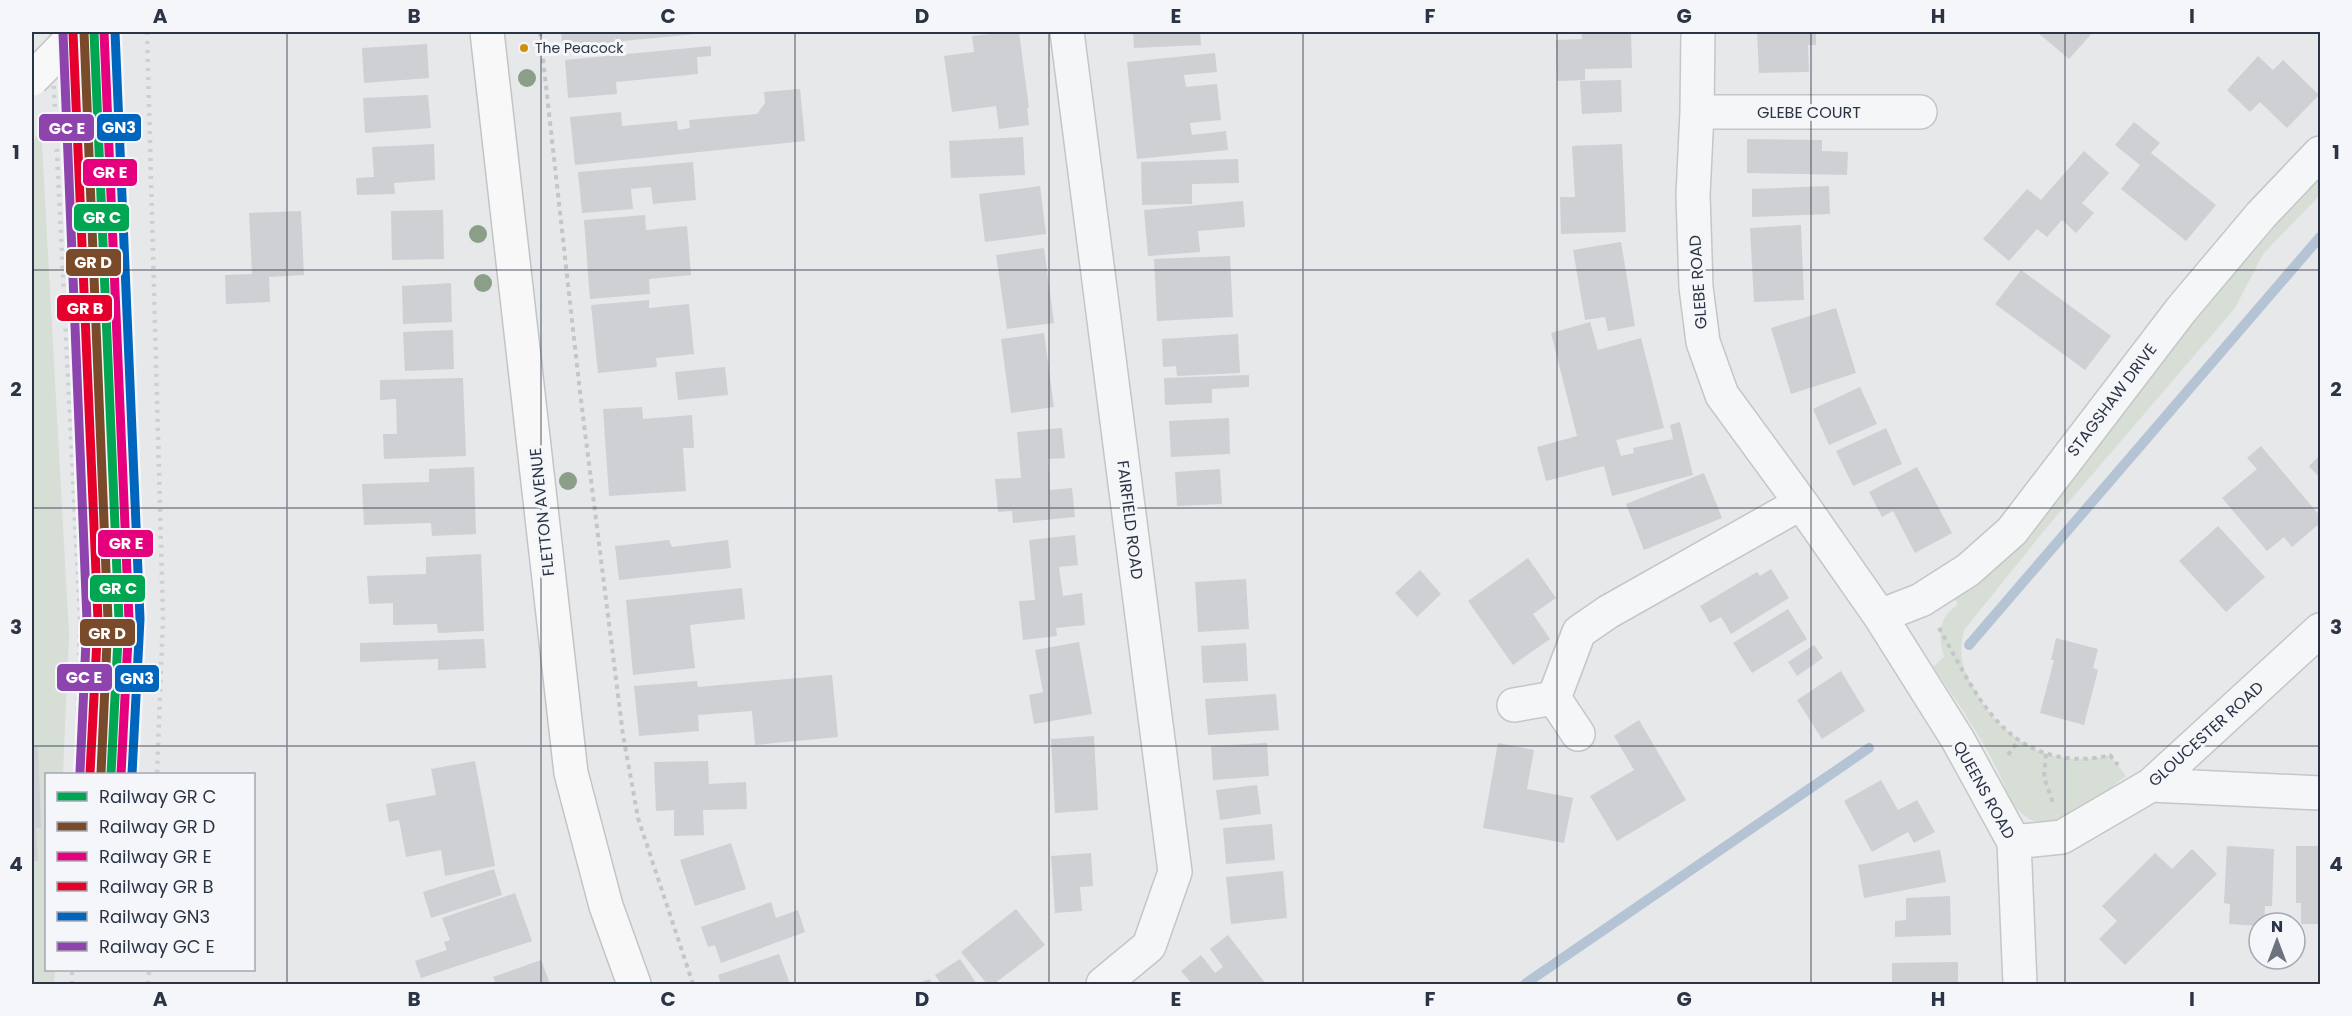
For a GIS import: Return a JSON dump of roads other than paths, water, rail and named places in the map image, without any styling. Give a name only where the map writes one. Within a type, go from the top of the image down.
[{"type":"main road","points":[[32,79],[78,32]]},
{"type":"main road","name":"FLETTON AVENUE","points":[[488,32],[571,773],[606,906],[634,984]]},
{"type":"street","name":"FAIRFIELD ROAD","points":[[1067,32],[1175,872],[1149,946],[1103,984]]},
{"type":"street","name":"GLEBE ROAD","points":[[1698,32],[1693,195],[1696,287],[1703,342],[1722,395],[1802,503],[1880,616]]},
{"type":"street","name":"GLEBE COURT","points":[[1697,112],[1920,112]]},
{"type":"street","name":"STAGSHAW DRIVE","points":[[1880,616],[1921,600],[1968,570],[2012,531],[2181,310],[2261,216],[2320,153]]},
{"type":"street","points":[[1554,698],[1579,633],[1608,612],[1802,503]]},
{"type":"street","name":"QUEENS ROAD","points":[[1880,616],[1970,760],[2014,842],[2020,984]]},
{"type":"street","name":"GLOUCESTER ROAD","points":[[2014,842],[2062,837],[2151,785],[2320,630]]},
{"type":"street","points":[[1514,705],[1554,698]]},
{"type":"street","points":[[1554,698],[1578,734]]},
{"type":"street","points":[[2151,785],[2320,793]]},
{"type":"waterway","points":[[1969,645],[2320,237]]},
{"type":"waterway","points":[[1525,984],[1869,748]]},
{"type":"railway","points":[[51,32],[80,620],[76,773]]},
{"type":"railway","points":[[147,32],[163,618],[157,773]]},
{"type":"railway","points":[[72,971],[72,984]]},
{"type":"railway","points":[[148,984],[149,971]]},
{"type":"rail line","name":"GN3","points":[[115,32],[140,619],[132,773]]},
{"type":"place","name":"The Peacock","points":[[524,48]]}]
